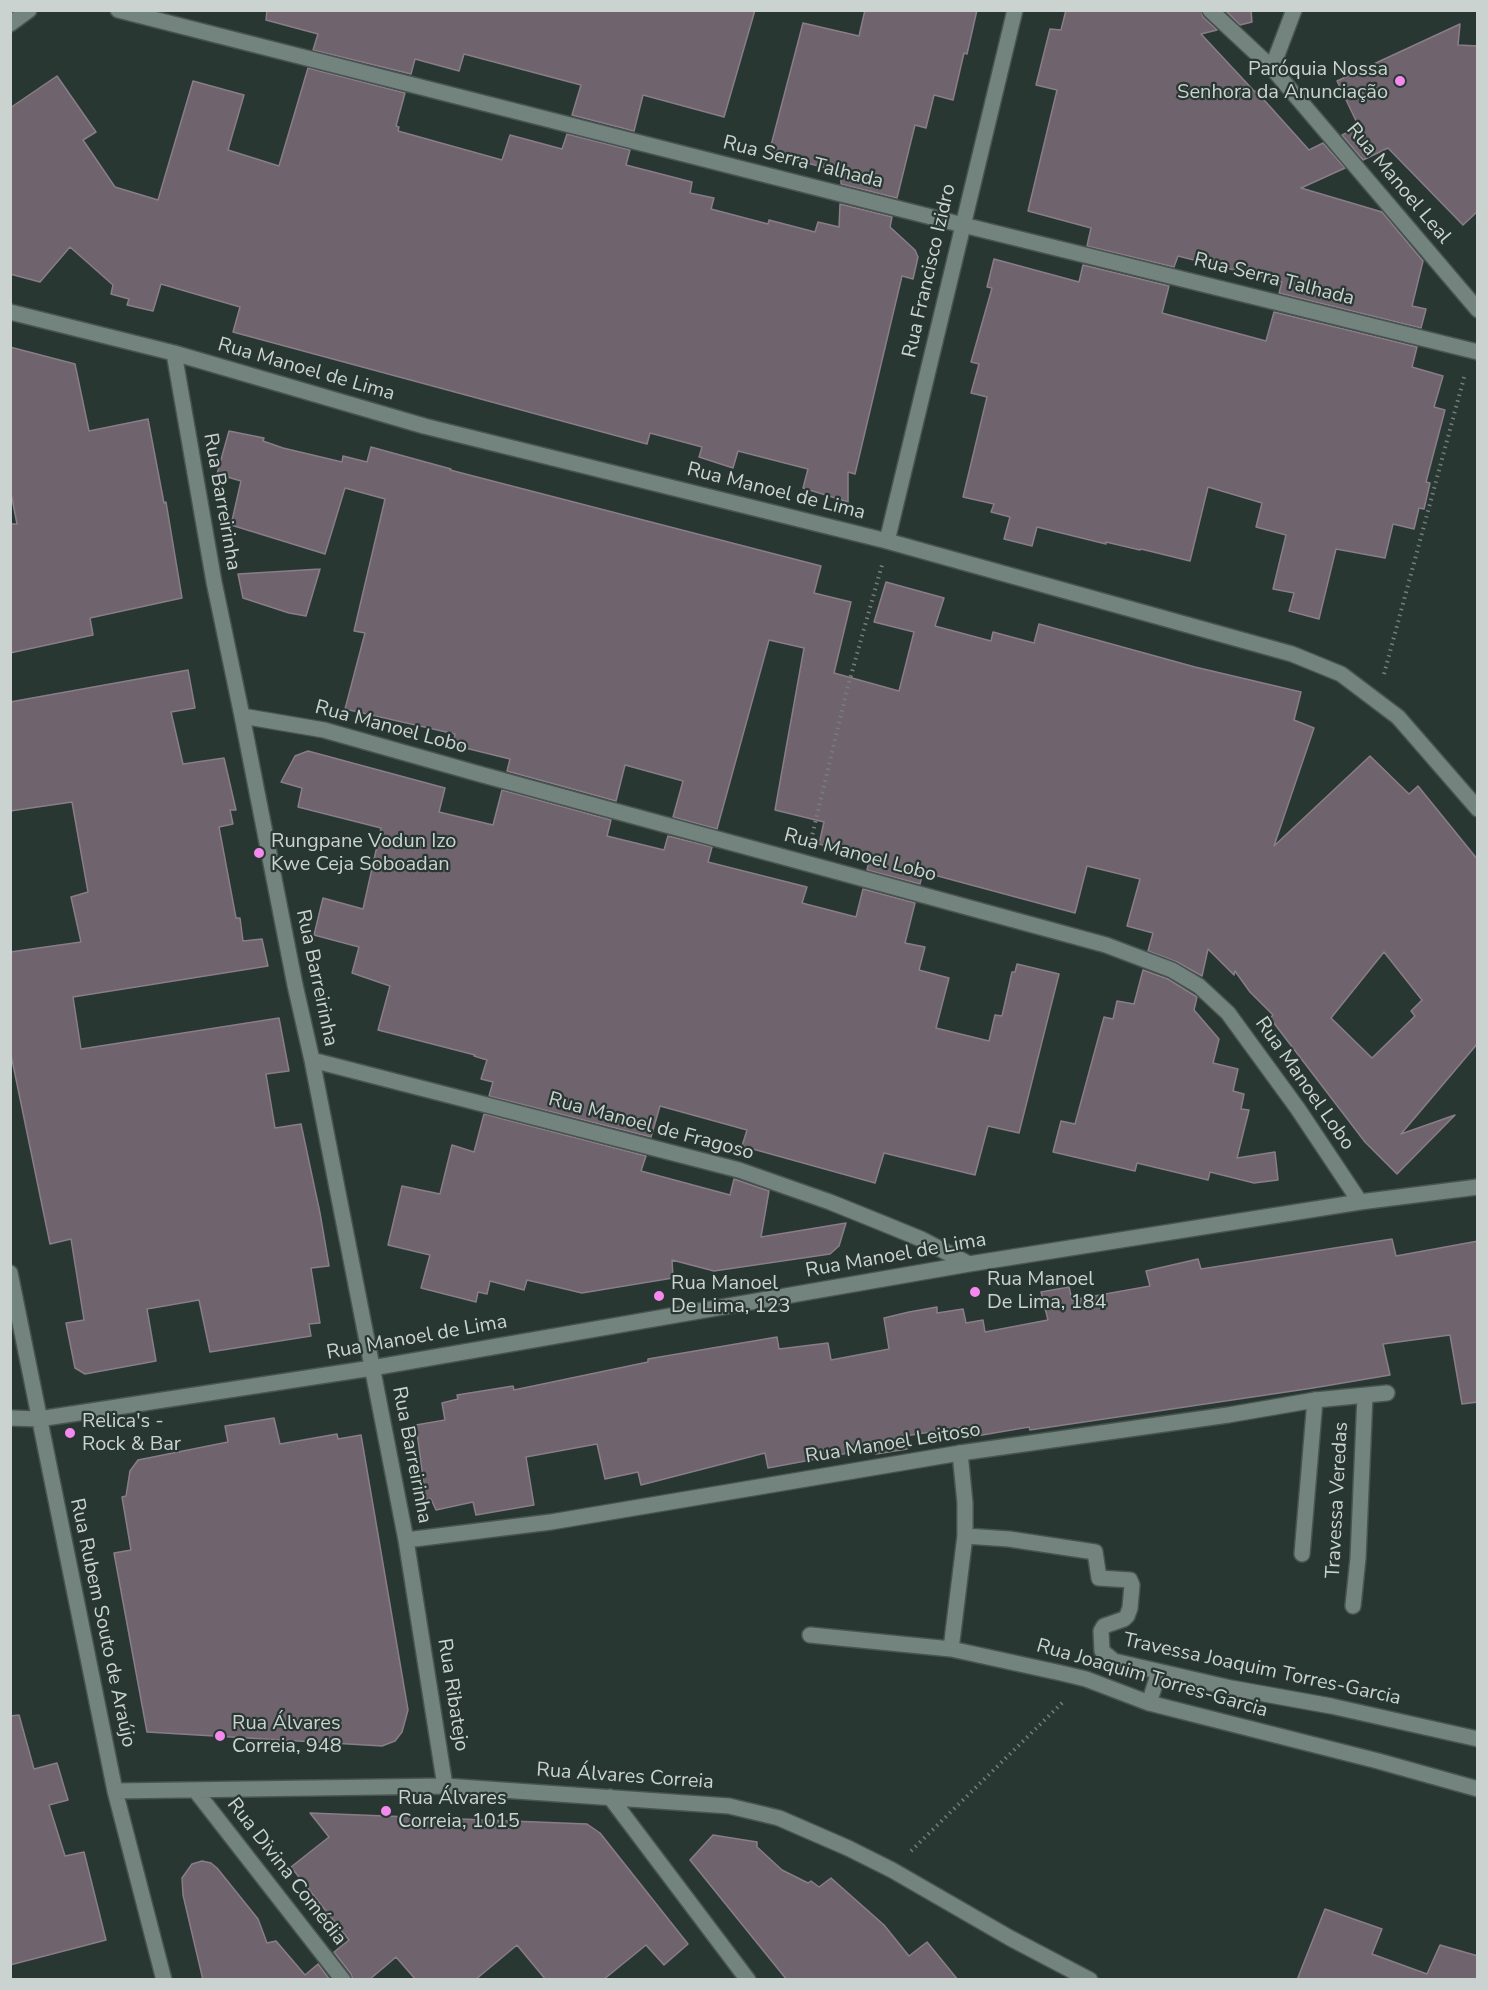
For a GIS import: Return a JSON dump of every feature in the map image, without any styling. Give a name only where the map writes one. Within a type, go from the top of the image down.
[{"type":"street","points":[[10,24],[29,10]]},
{"type":"street","name":"Rua Serra Talhada","points":[[118,10],[963,225],[1475,351]]},
{"type":"street","name":"Rua Francisco Izidro","points":[[888,541],[1015,10]]},
{"type":"street","name":"Rua Manoel Leal","points":[[1210,10],[1272,68],[1478,310]]},
{"type":"street","points":[[1272,68],[1294,10]]},
{"type":"street","name":"Rua Manoel de Lima","points":[[10,312],[174,354],[424,426],[888,541],[1292,654],[1341,674],[1398,717],[1478,809]]},
{"type":"street","name":"Rua Barreirinha","points":[[174,354],[214,582],[312,1060],[418,1612]]},
{"type":"street","name":"Rua Manoel Lobo","points":[[242,716],[324,730],[1106,945],[1172,970],[1199,986],[1228,1013],[1298,1109],[1360,1202]]},
{"type":"street","name":"Rua Manoel de Fragoso","points":[[312,1060],[739,1170],[882,1223],[921,1239],[969,1264]]},
{"type":"street","name":"Rua Manoel de Lima","points":[[10,1418],[39,1419],[372,1368],[969,1264],[1360,1202],[1478,1187]]},
{"type":"street","name":"Rua Rubem Souto de Araújo","points":[[10,1273],[18,1337],[39,1419],[115,1791],[164,1980]]},
{"type":"street","name":"Rua Manoel Leitoso","points":[[406,1540],[551,1522],[960,1454],[1315,1400],[1387,1393]]},
{"type":"street","name":"Travessa Veredas","points":[[1353,1606],[1358,1558],[1365,1396]]},
{"type":"street","points":[[1302,1554],[1315,1400]]},
{"type":"street","points":[[951,1649],[965,1536],[965,1503],[960,1454]]},
{"type":"street","name":"Travessa Joaquim Torres-Garcia","points":[[965,1536],[1009,1539],[1095,1552],[1099,1578],[1130,1580],[1132,1585],[1127,1616],[1104,1626],[1101,1631],[1102,1651],[1114,1661],[1279,1698],[1377,1715],[1478,1738]]},
{"type":"street","name":"Rua Ribatejo","points":[[418,1612],[445,1786]]},
{"type":"street","name":"Rua Joaquim Torres-Garcia","points":[[810,1635],[951,1649],[1086,1679],[1149,1703],[1233,1723],[1478,1789]]},
{"type":"street","points":[[1149,1703],[1159,1672]]},
{"type":"street","name":"Rua Álvares Correia","points":[[115,1791],[445,1786],[729,1806],[779,1818],[892,1870],[1010,1938],[1090,1980]]},
{"type":"street","name":"Rua Divina Comédia","points":[[195,1790],[343,1980]]},
{"type":"street","points":[[610,1797],[748,1980]]},
{"type":"path","points":[[1374,698],[1386,669],[1459,392],[1475,351]]},
{"type":"path","points":[[806,862],[848,686],[888,541]]},
{"type":"path","points":[[892,1870],[1086,1679]]},
{"type":"building","points":[[267,10],[755,10],[724,117],[643,95],[634,131],[572,115],[581,85],[464,54],[459,71],[415,59],[411,74],[313,50],[318,34],[266,20]]},
{"type":"building","points":[[865,10],[977,10],[953,100],[934,95],[926,128],[915,125],[897,198],[841,184],[841,172],[769,153],[803,23],[859,36]]},
{"type":"building","points":[[1066,10],[1201,10],[1203,17],[1217,30],[1201,34],[1309,150],[1323,143],[1345,168],[1301,188],[1382,212],[1423,261],[1412,306],[1426,309],[1421,328],[1279,293],[1282,282],[1178,256],[1174,267],[1087,246],[1091,228],[1028,211],[1057,90],[1036,85],[1050,29],[1061,30]]},
{"type":"building","points":[[1225,10],[1251,10],[1252,22],[1240,25]]},
{"type":"building","points":[[1460,24],[1458,45],[1478,46],[1478,211],[1463,225],[1388,148],[1363,160],[1342,135],[1359,127],[1337,81]]},
{"type":"building","points":[[308,68],[405,93],[396,126],[399,127],[398,131],[502,160],[510,135],[562,149],[567,134],[630,150],[626,165],[692,182],[690,193],[714,198],[711,209],[768,224],[769,220],[815,232],[818,222],[839,227],[840,204],[892,217],[890,227],[915,250],[918,257],[913,279],[902,276],[855,474],[848,472],[848,502],[803,488],[808,469],[738,451],[733,468],[699,457],[702,447],[650,433],[647,444],[233,332],[240,307],[161,284],[153,311],[127,305],[129,299],[111,294],[113,285],[70,247],[40,282],[10,274],[10,108],[57,76],[96,132],[83,140],[115,187],[158,200],[193,81],[244,95],[228,150],[279,166]]},
{"type":"building","points":[[994,259],[1079,282],[1083,265],[1169,286],[1162,313],[1266,341],[1274,312],[1417,347],[1412,367],[1443,376],[1434,407],[1445,410],[1426,482],[1430,483],[1424,509],[1419,508],[1414,529],[1393,524],[1385,558],[1336,549],[1319,619],[1289,611],[1294,593],[1273,589],[1286,535],[1256,527],[1262,503],[1208,487],[1190,561],[1037,527],[1032,546],[1004,539],[1010,517],[991,512],[994,504],[963,497],[987,397],[971,393],[979,364],[971,362],[992,288],[987,287]]},
{"type":"building","points":[[10,347],[75,364],[89,431],[148,419],[164,503],[166,502],[182,598],[90,618],[93,635],[10,653],[10,524],[17,524],[10,488]]},
{"type":"building","points":[[229,431],[264,438],[263,441],[283,448],[342,462],[343,456],[367,462],[371,447],[450,470],[821,566],[814,593],[851,602],[834,673],[899,691],[914,632],[874,622],[886,582],[944,598],[935,626],[991,641],[993,632],[1034,643],[1039,624],[1195,667],[1301,692],[1294,720],[1314,728],[1274,846],[1370,756],[1409,794],[1418,786],[1478,860],[1478,1043],[1401,1134],[1455,1115],[1397,1174],[1365,1142],[1270,1018],[1273,1015],[1250,992],[1235,971],[1234,975],[1208,949],[1202,976],[1177,962],[1148,951],[1153,933],[1127,926],[1140,879],[1087,866],[1075,913],[923,872],[920,884],[867,870],[870,858],[819,844],[824,822],[775,810],[804,648],[769,640],[717,829],[673,817],[683,781],[625,765],[616,801],[507,771],[510,759],[453,745],[455,734],[345,709],[365,633],[354,631],[385,499],[345,488],[325,554],[231,525],[241,481],[217,474]],"holes":[[[1384,952],[1422,1000],[1411,1011],[1415,1016],[1372,1058],[1331,1018]]]},
{"type":"building","points":[[320,569],[306,616],[243,598],[238,574]]},
{"type":"building","points":[[188,670],[195,708],[171,712],[183,764],[224,758],[236,810],[230,810],[233,824],[219,827],[236,918],[240,918],[243,941],[262,939],[268,966],[73,997],[81,1049],[279,1018],[289,1071],[266,1074],[275,1128],[301,1124],[329,1266],[311,1268],[320,1323],[309,1324],[311,1336],[210,1352],[199,1300],[147,1309],[156,1361],[85,1374],[75,1368],[66,1323],[84,1320],[71,1239],[50,1244],[10,1050],[10,952],[81,942],[71,897],[88,892],[72,802],[10,811],[10,702]]},
{"type":"building","points":[[308,751],[445,788],[439,812],[493,825],[502,790],[611,820],[607,836],[664,850],[668,836],[712,847],[708,862],[807,887],[802,903],[856,917],[863,889],[915,903],[905,943],[925,947],[919,970],[949,978],[936,1028],[989,1041],[995,1015],[1002,1016],[1012,972],[1015,972],[1017,964],[1059,974],[1019,1133],[988,1126],[975,1175],[884,1153],[875,1183],[742,1146],[747,1130],[660,1106],[651,1137],[489,1096],[493,1082],[481,1079],[487,1060],[378,1030],[390,986],[352,973],[359,947],[314,935],[323,898],[363,909],[381,828],[298,807],[302,788],[281,782],[295,756]]},
{"type":"building","points":[[1143,970],[1168,979],[1197,997],[1194,1010],[1219,1039],[1213,1063],[1238,1069],[1233,1091],[1244,1094],[1241,1109],[1249,1110],[1237,1158],[1275,1152],[1278,1180],[1254,1183],[1210,1172],[1208,1180],[1137,1163],[1135,1171],[1053,1152],[1061,1121],[1075,1124],[1104,1017],[1113,1019],[1117,1001],[1134,1004]]},
{"type":"building","points":[[484,1114],[646,1156],[641,1171],[730,1195],[734,1179],[769,1191],[761,1237],[846,1223],[839,1246],[830,1254],[714,1271],[672,1260],[673,1278],[582,1293],[527,1280],[524,1290],[490,1281],[487,1294],[478,1292],[476,1302],[421,1288],[430,1255],[388,1245],[402,1186],[440,1194],[452,1145],[474,1152]]},
{"type":"building","points":[[1392,1239],[1396,1256],[1478,1241],[1478,1402],[1462,1404],[1450,1335],[1383,1344],[1390,1375],[1313,1388],[965,1438],[963,1427],[905,1436],[907,1449],[876,1454],[875,1448],[768,1468],[765,1453],[641,1485],[638,1472],[605,1479],[597,1444],[526,1457],[534,1505],[476,1515],[473,1502],[436,1510],[431,1499],[426,1500],[416,1425],[445,1420],[442,1403],[458,1399],[457,1395],[513,1386],[514,1390],[648,1362],[648,1359],[777,1337],[779,1349],[828,1343],[831,1360],[889,1349],[884,1318],[909,1312],[937,1307],[937,1313],[963,1309],[966,1323],[983,1320],[985,1332],[1048,1320],[1041,1292],[1069,1287],[1072,1300],[1150,1286],[1146,1271],[1198,1259],[1201,1269]]},
{"type":"building","points":[[274,1418],[280,1444],[337,1434],[338,1439],[361,1435],[408,1710],[402,1732],[395,1741],[382,1746],[147,1732],[114,1553],[131,1550],[122,1497],[126,1496],[130,1471],[138,1460],[228,1442],[225,1426]]},
{"type":"building","points":[[19,1715],[34,1769],[57,1763],[68,1800],[49,1805],[65,1856],[84,1852],[106,1940],[10,1965],[10,1716]]},
{"type":"building","points":[[310,1813],[587,1824],[600,1833],[688,1944],[664,1965],[646,1945],[603,1980],[546,1980],[517,1945],[475,1980],[416,1980],[396,1957],[369,1980],[353,1980],[334,1952],[349,1940],[291,1867],[329,1837]]},
{"type":"building","points":[[713,1835],[757,1842],[757,1847],[782,1870],[808,1883],[811,1881],[819,1887],[831,1878],[884,1925],[909,1956],[927,1942],[958,1980],[787,1980],[690,1860]]},
{"type":"building","points":[[202,1861],[211,1863],[217,1868],[258,1919],[267,1943],[276,1941],[305,1975],[318,1964],[330,1980],[203,1980],[183,1895],[182,1878],[192,1864]]},
{"type":"building","points":[[1325,1909],[1382,1929],[1372,1954],[1427,1974],[1440,1945],[1478,1956],[1478,1980],[1297,1980]]},
{"type":"place","name":"Paróquia Nossa Senhora da Anunciação","points":[[1400,81]]},
{"type":"place","name":"Rungpane Vodun Izo Kwe Ceja Soboadan","points":[[259,853]]},
{"type":"place","name":"Rua Manoel De Lima, 184","points":[[975,1292]]},
{"type":"place","name":"Rua Manoel De Lima, 123","points":[[659,1296]]},
{"type":"place","name":"Relica's - Rock & Bar","points":[[70,1433]]},
{"type":"place","name":"Rua Álvares Correia, 948","points":[[220,1736]]},
{"type":"place","name":"Rua Álvares Correia, 1015","points":[[386,1811]]}]
